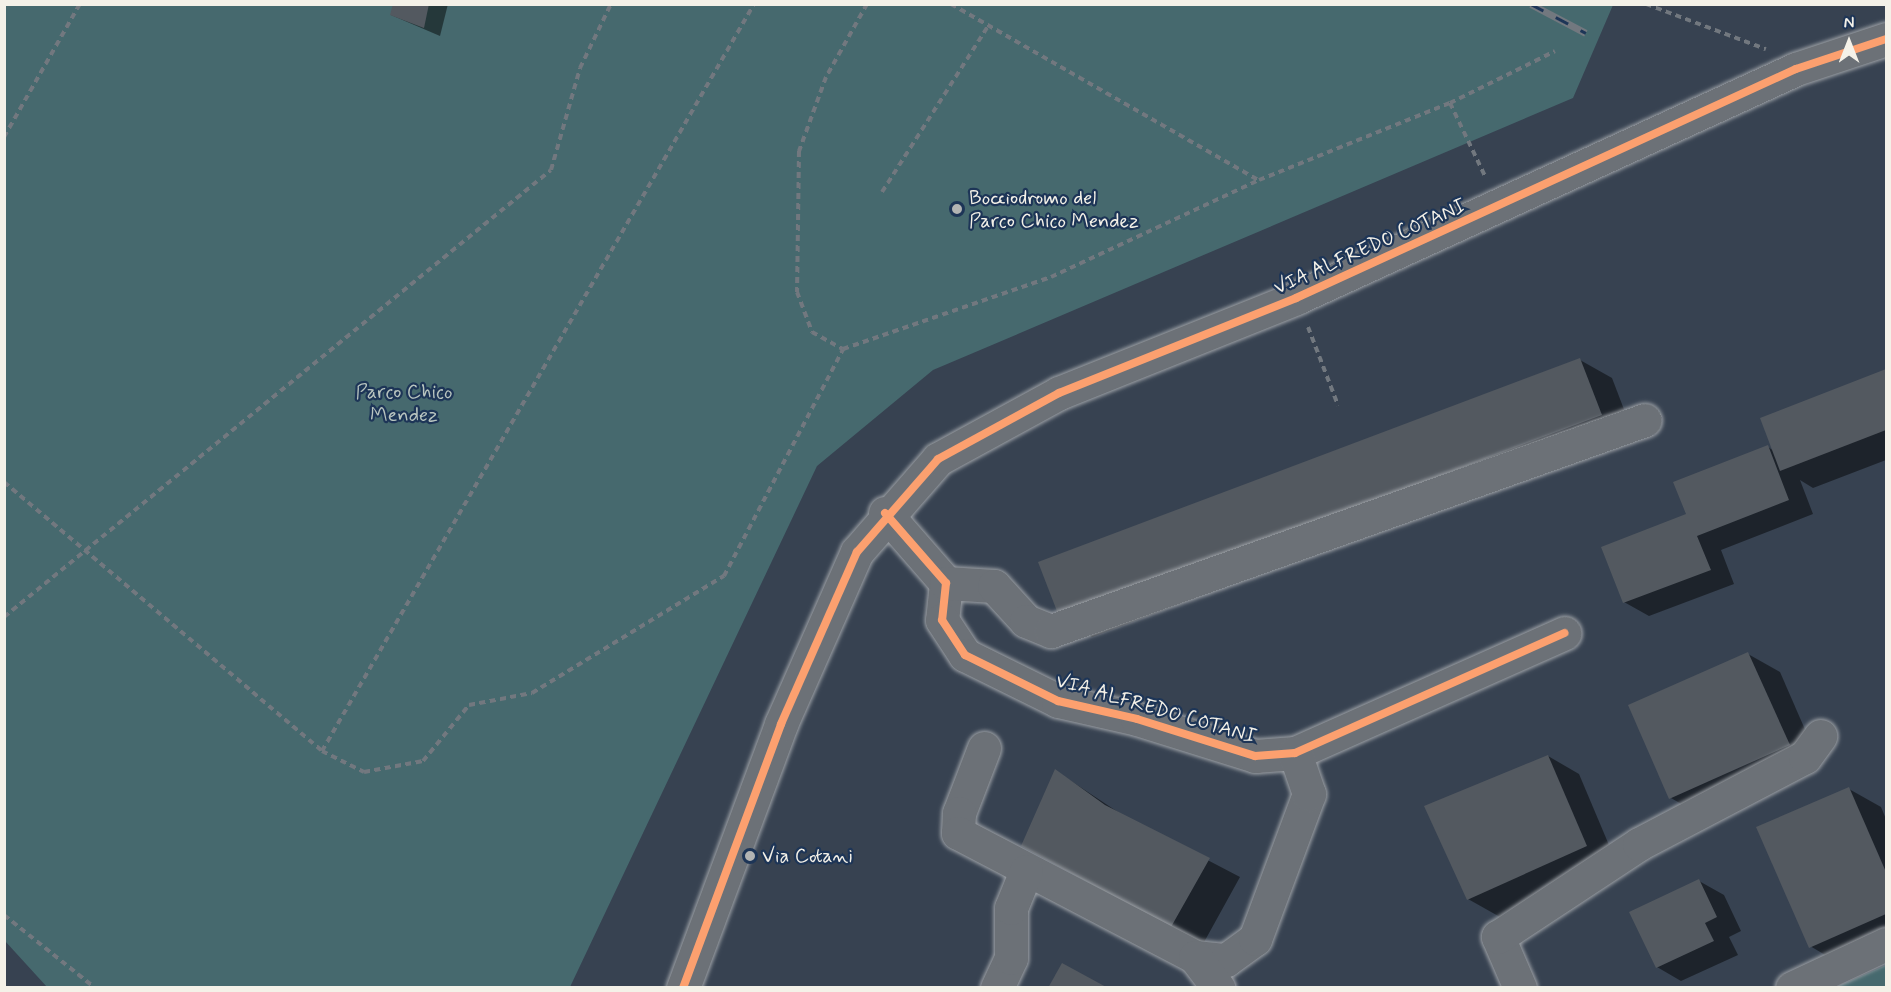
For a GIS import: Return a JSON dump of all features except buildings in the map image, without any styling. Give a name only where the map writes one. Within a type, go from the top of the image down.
[{"type":"street","name":"VIA ALFREDO COTANI","points":[[683,987],[781,724],[857,552],[885,513],[938,459],[1003,420],[1499,208],[1796,69],[1887,39]]},
{"type":"street","points":[[885,513],[946,583],[994,586],[1026,621],[1051,631],[1645,420]]},
{"type":"street","name":"VIA ALFREDO COTANI","points":[[946,583],[942,620],[965,655],[1058,701],[1255,756],[1295,753],[1564,633]]},
{"type":"street","points":[[1520,987],[1498,937],[1639,844],[1805,757],[1821,736]]},
{"type":"street","points":[[984,748],[959,813],[958,832],[1026,870],[1195,957],[1226,960],[1255,939],[1309,794],[1295,753]]},
{"type":"street","points":[[997,987],[1011,958],[1011,908],[1026,870]]},
{"type":"street","points":[[1792,987],[1887,944]]},
{"type":"street","points":[[1195,957],[1218,987]]},
{"type":"path","points":[[4,137],[80,4]]},
{"type":"path","points":[[4,617],[88,551],[551,170],[580,68],[611,4]]},
{"type":"path","points":[[322,752],[754,4]]},
{"type":"path","points":[[843,349],[812,332],[798,291],[799,151],[826,77],[867,4]]},
{"type":"path","points":[[951,4],[1259,180]]},
{"type":"path","points":[[1646,4],[1754,40],[1796,69]]},
{"type":"path","points":[[882,192],[988,26]]},
{"type":"path","points":[[4,482],[322,752],[364,772],[423,761],[469,705],[532,693],[724,576],[843,349],[1051,277],[1259,180],[1450,103],[1556,51]]},
{"type":"path","points":[[1450,103],[1499,208]]},
{"type":"path","points":[[1305,320],[1338,405]]},
{"type":"path","points":[[4,915],[95,987]]},
{"type":"green space","name":"Parco Chico Mendez","points":[[5,5],[1613,5],[1573,98],[933,370],[817,466],[570,987],[47,987],[5,941]]},
{"type":"green space","points":[[1886,965],[1886,987],[1836,987]]},
{"type":"railway","points":[[1531,4],[1586,33]]},
{"type":"cycle path","points":[[683,988],[781,724],[857,552],[938,459],[1059,393],[1296,298],[1796,69],[1886,39]]},
{"type":"cycle path","points":[[885,513],[946,583],[942,620],[965,655],[1058,701],[1137,719],[1255,756],[1295,753],[1564,633]]},
{"type":"place","name":"Bocciodromo del Parco Chico Mendez","points":[[957,209]]},
{"type":"place","name":"Via Cotani","points":[[750,856]]}]
